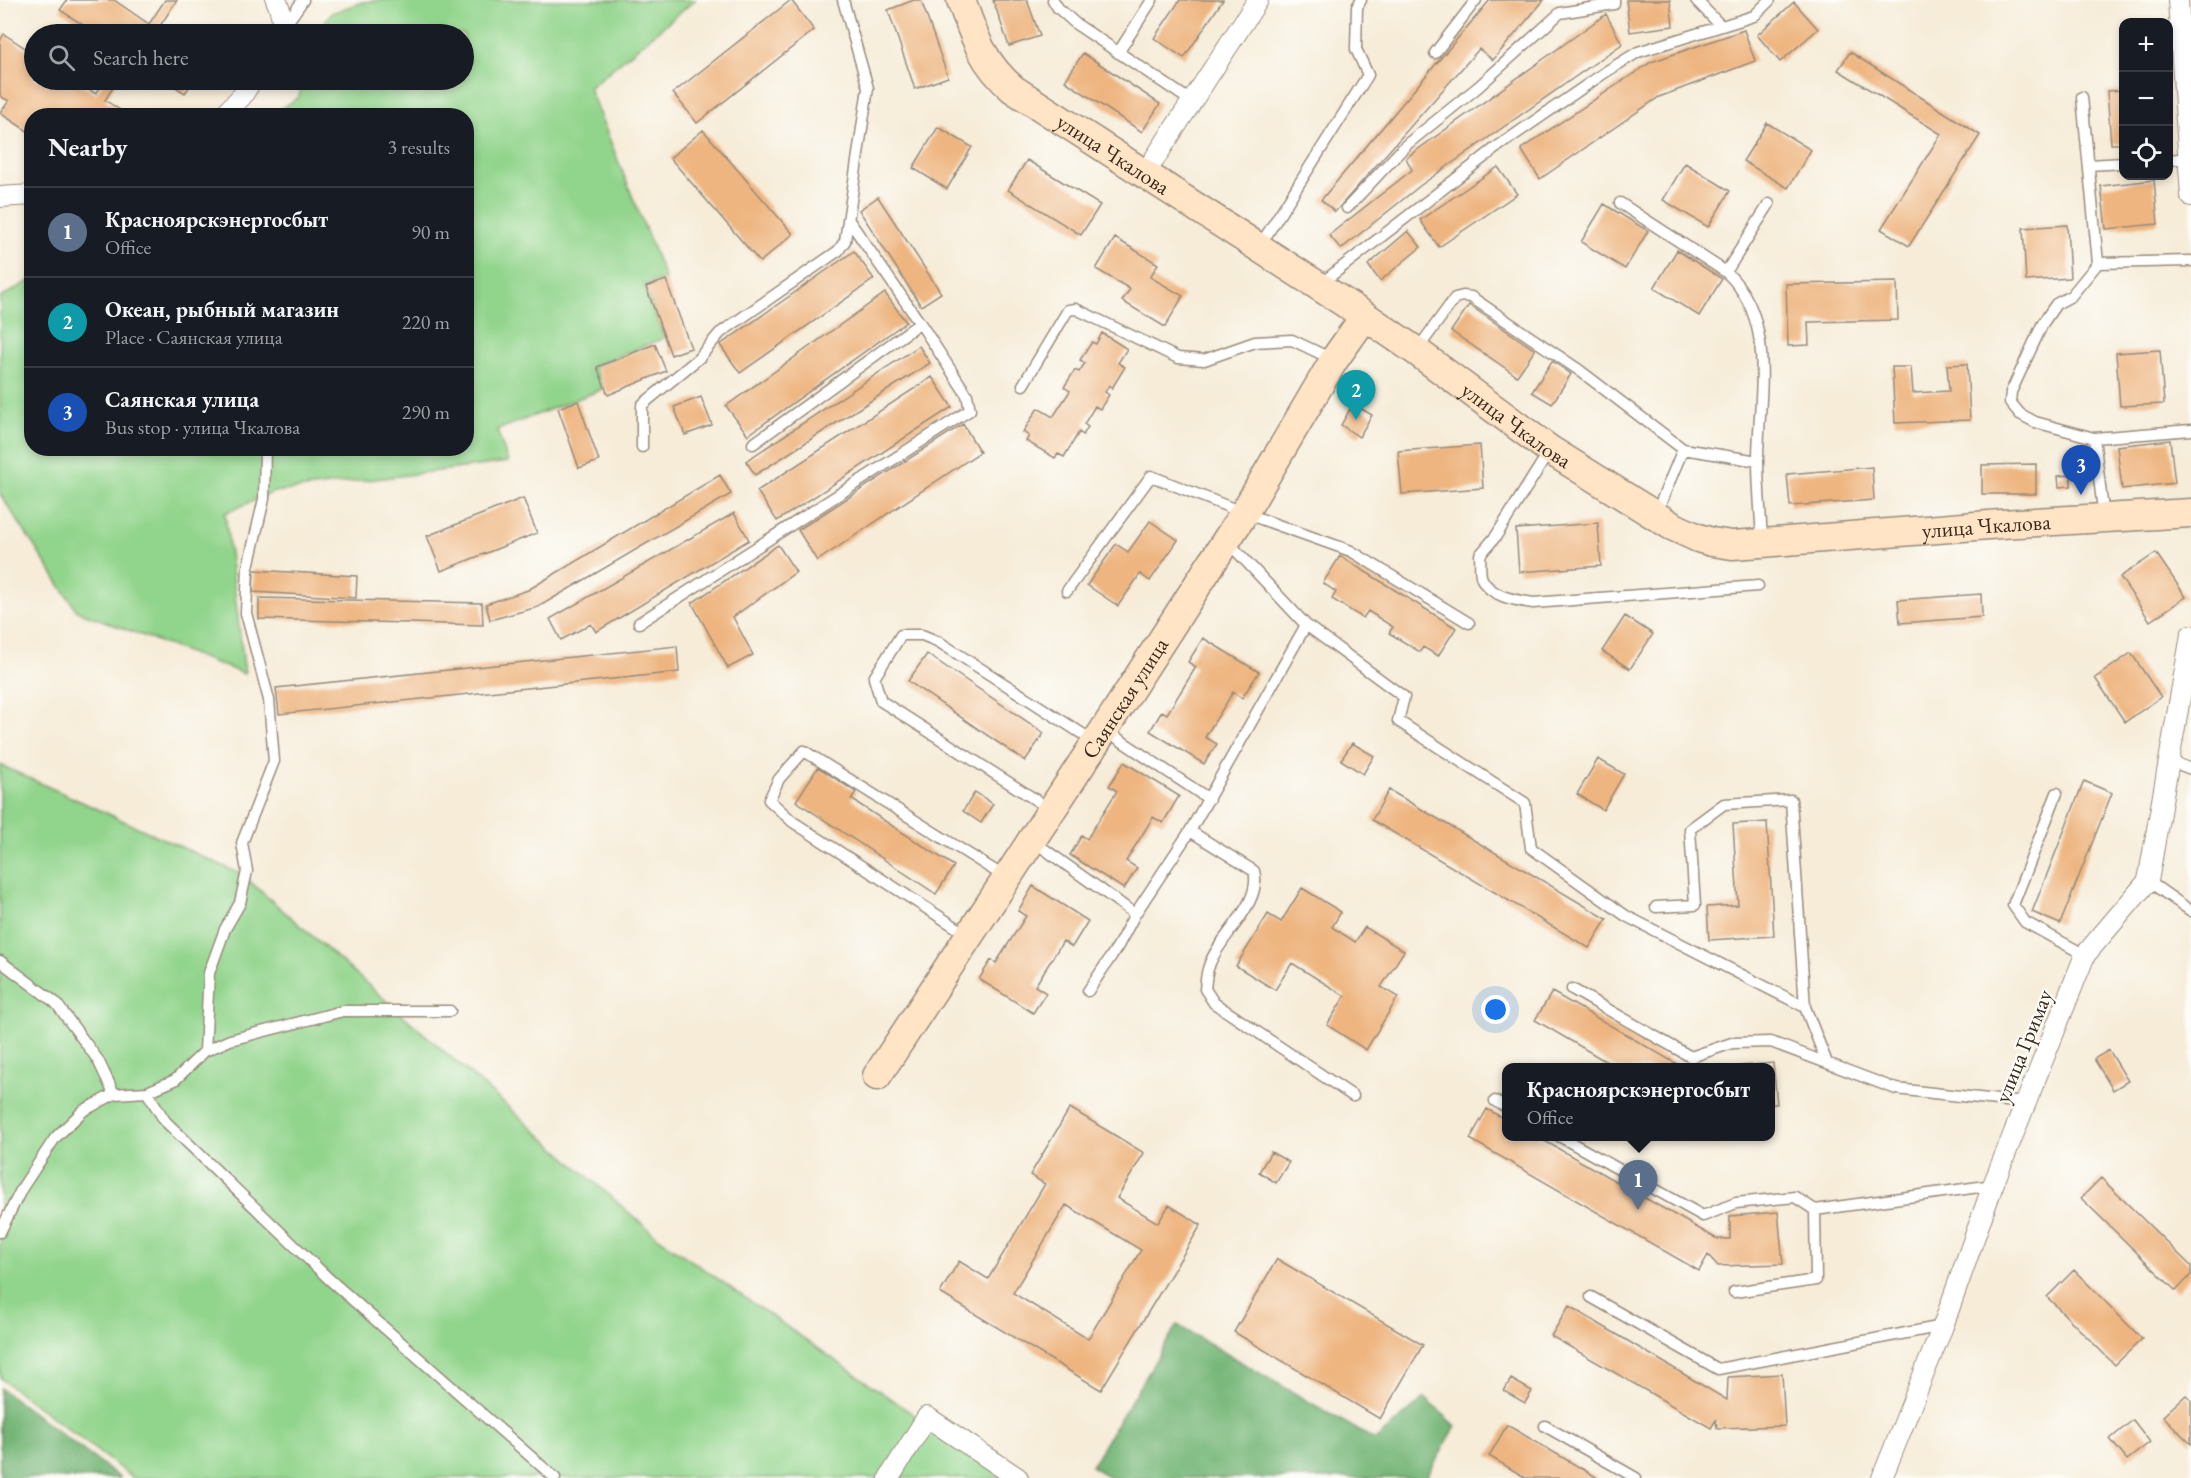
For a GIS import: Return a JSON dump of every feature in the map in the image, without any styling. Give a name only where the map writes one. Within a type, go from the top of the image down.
[{"type":"main road","name":"улица Чкалова","points":[[961,0],[980,49],[997,76],[1040,108],[1365,316],[1550,450],[1685,532],[1712,542],[1732,545],[2001,524],[2191,513]]},
{"type":"main road","name":"Саянская улица","points":[[877,1076],[968,935],[1053,811],[1244,513],[1334,360],[1365,316]]},
{"type":"street","points":[[276,0],[279,6],[280,24]]},
{"type":"street","points":[[1144,175],[1258,0]]},
{"type":"street","points":[[2178,0],[2191,196]]},
{"type":"street","points":[[231,108],[246,90]]},
{"type":"street","points":[[0,197],[24,196]]},
{"type":"street","name":"улица Гримау","points":[[1882,1478],[1943,1326],[1993,1185],[2085,955],[2148,881],[2191,635]]},
{"type":"street","points":[[889,1478],[927,1417],[1018,1478]]},
{"type":"lane","points":[[286,24],[303,0]]},
{"type":"lane","points":[[642,447],[642,405],[699,358],[720,333],[838,251],[845,242],[868,88],[843,0]]},
{"type":"lane","points":[[1053,0],[1058,8],[1076,24],[1191,101]]},
{"type":"lane","points":[[1118,53],[1152,0]]},
{"type":"lane","points":[[1259,247],[1368,75],[1356,49],[1357,7],[1361,0]]},
{"type":"lane","points":[[1435,53],[1476,0]]},
{"type":"lane","points":[[1347,208],[1406,146],[1478,87],[1560,13],[1614,4],[1614,0]]},
{"type":"lane","points":[[1696,0],[1721,26]]},
{"type":"lane","points":[[1318,286],[1497,147],[1607,71],[1638,52],[1754,16],[1770,0]]},
{"type":"lane","points":[[2082,98],[2098,262],[2071,296],[2056,304],[2043,323],[2011,392],[2010,402],[2020,414],[2035,422],[2094,438],[2191,430]]},
{"type":"lane","points":[[2173,160],[2188,159]]},
{"type":"lane","points":[[2089,165],[2119,163]]},
{"type":"lane","points":[[1620,203],[1726,272],[1737,282],[1752,307],[1761,344],[1758,461],[1762,543]]},
{"type":"lane","points":[[1726,272],[1768,204]]},
{"type":"lane","points":[[639,623],[970,410],[967,395],[849,219]]},
{"type":"lane","points":[[2098,262],[2191,261]]},
{"type":"lane","points":[[1416,351],[1455,298],[1471,297],[1579,370],[1683,449],[1758,461]]},
{"type":"lane","points":[[1023,385],[1068,310],[1076,309],[1178,358],[1204,360],[1255,342],[1293,340],[1334,360]]},
{"type":"lane","points":[[753,444],[920,323]]},
{"type":"lane","points":[[2094,438],[2104,518]]},
{"type":"lane","points":[[1656,515],[1683,449]]},
{"type":"lane","points":[[1550,450],[1497,536],[1480,555],[1481,578],[1491,590],[1513,600],[1533,603],[1758,586]]},
{"type":"lane","points":[[205,1051],[209,973],[225,929],[240,903],[247,871],[242,843],[274,761],[269,700],[246,613],[248,567],[264,499],[265,456]]},
{"type":"lane","points":[[1067,591],[1151,476],[1244,513],[1351,550],[1469,623]]},
{"type":"lane","points":[[1225,540],[1306,625],[1404,697],[1398,721],[1525,803],[1531,848],[1626,916],[1804,1007]]},
{"type":"lane","points":[[1088,991],[1190,831],[1306,625]]},
{"type":"lane","points":[[1053,811],[881,701],[874,678],[901,635],[922,634],[939,642],[1209,799]]},
{"type":"lane","points":[[968,935],[793,822],[769,800],[779,780],[804,751],[1008,879]]},
{"type":"lane","points":[[2170,762],[2191,769]]},
{"type":"lane","points":[[2056,793],[2013,905],[2025,922],[2085,955]]},
{"type":"lane","points":[[1656,907],[1695,905],[1690,829],[1724,804],[1791,800],[1804,1007],[1827,1064]]},
{"type":"lane","points":[[1190,831],[1254,871],[1256,883],[1251,898],[1209,965],[1205,989],[1214,1003],[1353,1096]]},
{"type":"lane","points":[[1033,841],[1135,914]]},
{"type":"lane","points":[[2148,881],[2191,911]]},
{"type":"lane","points":[[0,962],[56,1003],[98,1060],[114,1094]]},
{"type":"lane","points":[[1572,989],[1691,1057],[1732,1043],[1771,1042],[1896,1089],[2025,1103]]},
{"type":"lane","points":[[0,1232],[22,1188],[55,1138],[83,1111],[114,1094],[147,1092],[175,1080],[205,1051],[230,1040],[343,1011],[450,1011]]},
{"type":"lane","points":[[147,1092],[165,1121],[329,1279],[555,1478]]},
{"type":"lane","points":[[1495,1101],[1502,1105]]},
{"type":"lane","points":[[1566,1141],[1702,1216],[1736,1203],[1795,1197],[1815,1210],[1993,1185]]},
{"type":"lane","points":[[1734,1292],[1816,1280],[1815,1210]]},
{"type":"lane","points":[[1591,1297],[1718,1369],[1943,1326]]},
{"type":"lane","points":[[1545,1426],[1636,1478]]},
{"type":"green space","points":[[382,0],[695,0],[589,88],[665,278],[644,285],[664,338],[594,366],[603,389],[497,430],[508,462],[274,492],[225,513],[245,674],[77,611],[0,494],[0,298],[24,284],[24,456],[474,456],[474,108],[282,108],[299,97],[301,90],[474,90],[474,24],[324,24],[331,13],[362,2]]},
{"type":"green space","points":[[0,765],[241,874],[656,1236],[1005,1478],[133,1478],[0,1378]]},
{"type":"green space","points":[[1177,1325],[1375,1440],[1425,1398],[1456,1426],[1426,1478],[1111,1478],[1091,1466]]},
{"type":"green space","points":[[0,1388],[120,1478],[0,1478]]},
{"type":"building","points":[[67,0],[114,0],[149,24],[82,24],[60,10]]},
{"type":"building","points":[[165,0],[177,0],[161,24],[149,24]]},
{"type":"building","points":[[791,0],[814,30],[697,123],[673,93]]},
{"type":"building","points":[[914,0],[921,0],[948,77],[915,89],[888,10]]},
{"type":"building","points":[[993,0],[1027,0],[1040,36],[1009,46]]},
{"type":"building","points":[[1180,0],[1223,0],[1184,58],[1154,38]]},
{"type":"building","points":[[1490,0],[1544,0],[1493,60],[1479,49],[1335,212],[1321,200]]},
{"type":"building","points":[[1626,0],[1670,0],[1673,26],[1630,32]]},
{"type":"building","points":[[1794,2],[1818,29],[1780,62],[1757,35]]},
{"type":"building","points":[[1606,14],[1622,44],[1421,185],[1341,249],[1329,235],[1412,170],[1406,158]]},
{"type":"building","points":[[1744,30],[1755,61],[1659,97],[1540,179],[1521,149],[1651,62]]},
{"type":"building","points":[[4,34],[24,47],[24,90],[90,90],[96,94],[99,90],[112,90],[105,100],[117,108],[24,108],[24,129],[0,113],[9,101],[0,96],[0,41]]},
{"type":"building","points":[[1850,52],[1980,135],[1909,246],[1881,229],[1941,134],[1838,70]]},
{"type":"building","points":[[1083,53],[1160,104],[1142,132],[1065,81]]},
{"type":"building","points":[[2119,90],[2119,144],[2111,144],[2107,91]]},
{"type":"building","points":[[1767,123],[1811,150],[1788,188],[1743,161]]},
{"type":"building","points":[[938,127],[972,147],[947,189],[913,168]]},
{"type":"building","points":[[703,130],[793,234],[760,262],[670,158]]},
{"type":"building","points":[[1027,160],[1100,205],[1081,235],[1008,190]]},
{"type":"building","points":[[1685,163],[1730,191],[1708,227],[1663,200]]},
{"type":"building","points":[[1498,167],[1517,194],[1439,247],[1420,220]]},
{"type":"building","points":[[2154,180],[2158,224],[2106,229],[2101,186]]},
{"type":"building","points":[[878,197],[941,293],[921,306],[859,210]]},
{"type":"building","points":[[1604,204],[1648,231],[1625,269],[1581,242]]},
{"type":"building","points":[[2067,225],[2070,278],[2026,281],[2023,228]]},
{"type":"building","points":[[1408,231],[1421,247],[1380,281],[1368,265]]},
{"type":"building","points":[[1115,238],[1158,264],[1150,277],[1183,296],[1165,327],[1122,301],[1130,289],[1096,269]]},
{"type":"building","points":[[1677,250],[1722,279],[1699,316],[1654,288]]},
{"type":"building","points":[[854,251],[874,279],[740,373],[720,345]]},
{"type":"building","points":[[666,280],[691,348],[671,355],[646,287]]},
{"type":"building","points":[[1897,282],[1898,320],[1808,322],[1809,345],[1788,346],[1786,284]]},
{"type":"building","points":[[885,293],[906,322],[748,435],[726,406]]},
{"type":"building","points":[[1469,305],[1535,350],[1517,376],[1451,331]]},
{"type":"building","points":[[1102,333],[1127,349],[1118,363],[1125,367],[1112,388],[1109,385],[1105,392],[1109,395],[1100,409],[1095,406],[1084,424],[1088,427],[1083,435],[1079,432],[1064,457],[1058,454],[1055,458],[1026,441],[1029,436],[1023,432],[1038,408],[1053,417],[1070,391],[1064,387],[1075,370],[1079,372],[1085,363],[1080,360],[1092,342],[1096,344]]},
{"type":"building","points":[[655,344],[666,371],[608,395],[597,367]]},
{"type":"building","points":[[919,346],[930,363],[755,475],[746,461]]},
{"type":"building","points":[[2160,350],[2164,404],[2120,406],[2116,353]]},
{"type":"building","points":[[1552,361],[1571,374],[1552,404],[1532,392]]},
{"type":"building","points":[[1967,364],[1970,420],[1895,423],[1892,367],[1911,367],[1913,393],[1949,391],[1947,365]]},
{"type":"building","points":[[932,377],[952,407],[777,521],[757,491]]},
{"type":"building","points":[[701,397],[712,425],[685,435],[674,407]]},
{"type":"building","points":[[578,401],[599,461],[579,468],[558,408]]},
{"type":"building","points":[[1353,404],[1372,415],[1359,437],[1341,425]]},
{"type":"building","points":[[963,424],[980,452],[817,561],[798,530]]},
{"type":"building","points":[[2170,440],[2175,483],[2122,489],[2117,446]]},
{"type":"building","points":[[1480,445],[1483,488],[1402,494],[1398,451]]},
{"type":"building","points":[[2036,464],[2036,494],[1982,494],[1982,465]]},
{"type":"building","points":[[1872,467],[1874,500],[1790,506],[1787,474]]},
{"type":"building","points":[[720,475],[731,494],[538,607],[490,620],[486,604],[528,590]]},
{"type":"building","points":[[2071,475],[2071,486],[2059,487],[2058,476]]},
{"type":"building","points":[[523,498],[537,533],[441,571],[427,536]]},
{"type":"building","points":[[734,513],[749,540],[596,632],[591,624],[561,640],[550,619]]},
{"type":"building","points":[[1150,521],[1178,540],[1150,581],[1140,574],[1118,606],[1087,585],[1116,544],[1128,552]]},
{"type":"building","points":[[1598,523],[1601,566],[1519,572],[1516,529]]},
{"type":"building","points":[[778,545],[796,572],[733,617],[753,655],[728,668],[692,603]]},
{"type":"building","points":[[2156,553],[2186,597],[2150,621],[2120,577]]},
{"type":"building","points":[[1340,556],[1456,628],[1438,656],[1423,647],[1420,652],[1389,633],[1393,627],[1368,611],[1363,618],[1332,599],[1336,592],[1323,583]]},
{"type":"building","points":[[254,570],[357,576],[356,598],[253,592]]},
{"type":"building","points":[[1981,594],[1982,617],[1900,623],[1898,600]]},
{"type":"building","points":[[259,598],[482,603],[483,625],[259,619]]},
{"type":"building","points":[[1625,616],[1653,634],[1630,669],[1602,651]]},
{"type":"building","points":[[1203,638],[1259,672],[1242,698],[1233,692],[1205,737],[1217,744],[1204,764],[1150,731],[1162,711],[1167,714],[1196,667],[1188,662]]},
{"type":"building","points":[[677,646],[679,672],[279,714],[276,688]]},
{"type":"building","points":[[2131,653],[2161,697],[2125,722],[2095,678]]},
{"type":"building","points":[[927,654],[1044,733],[1025,761],[908,681]]},
{"type":"building","points":[[1352,743],[1374,756],[1363,774],[1341,760]]},
{"type":"building","points":[[1598,759],[1624,774],[1603,810],[1577,794]]},
{"type":"building","points":[[1124,762],[1179,796],[1163,823],[1153,817],[1126,861],[1137,868],[1124,889],[1070,855],[1082,835],[1087,839],[1117,791],[1109,786]]},
{"type":"building","points":[[818,767],[856,792],[851,799],[954,866],[936,894],[796,801]]},
{"type":"building","points":[[2084,781],[2112,793],[2060,924],[2032,912]]},
{"type":"building","points":[[1389,790],[1607,919],[1589,948],[1372,820]]},
{"type":"building","points":[[975,792],[993,804],[981,823],[963,811]]},
{"type":"building","points":[[1767,822],[1774,936],[1709,940],[1707,907],[1738,905],[1733,824]]},
{"type":"building","points":[[1033,886],[1088,921],[1072,947],[1063,941],[1035,986],[1046,993],[1033,1013],[979,979],[991,960],[996,963],[1026,916],[1018,911]]},
{"type":"building","points":[[1302,888],[1341,912],[1332,927],[1355,942],[1365,927],[1404,951],[1381,987],[1398,997],[1366,1050],[1327,1025],[1345,996],[1292,963],[1275,990],[1236,966],[1268,914],[1281,922]]},
{"type":"building","points":[[1552,992],[1675,1063],[1608,1063],[1535,1020]]},
{"type":"building","points":[[2109,1050],[2128,1081],[2113,1090],[2094,1059]]},
{"type":"building","points":[[1070,1108],[1144,1153],[1117,1198],[1158,1223],[1169,1205],[1201,1225],[1101,1390],[940,1293],[959,1261],[988,1279],[1045,1184],[1030,1175]],"holes":[[[1066,1205],[1141,1250],[1088,1339],[1013,1293]]]},
{"type":"building","points":[[1487,1109],[1502,1118],[1502,1141],[1545,1141],[1717,1239],[1730,1239],[1730,1216],[1778,1212],[1783,1264],[1718,1266],[1708,1255],[1699,1271],[1470,1139]]},
{"type":"building","points":[[1271,1152],[1289,1162],[1276,1183],[1259,1172]]},
{"type":"building","points":[[2101,1178],[2191,1266],[2191,1275],[2176,1291],[2081,1198]]},
{"type":"building","points":[[1277,1259],[1423,1345],[1380,1419],[1234,1332]]},
{"type":"building","points":[[2074,1270],[2142,1339],[2115,1365],[2047,1297]]},
{"type":"building","points":[[1569,1306],[1727,1400],[1728,1377],[1782,1374],[1785,1426],[1717,1428],[1716,1420],[1711,1428],[1551,1336]]},
{"type":"building","points":[[1511,1379],[1532,1391],[1525,1403],[1504,1391]]},
{"type":"building","points":[[2186,1395],[2191,1400],[2191,1444],[2163,1416]]},
{"type":"building","points":[[2133,1420],[2150,1442],[2127,1460],[2110,1439]]},
{"type":"building","points":[[1507,1425],[1598,1478],[1526,1478],[1489,1456]]},
{"type":"place","name":"Океан, рыбный магазин","points":[[1356,420]]},
{"type":"place","name":"Саянская улица","points":[[2081,495]]},
{"type":"place","name":"Красноярскэнергосбыт","points":[[1638,1210]]}]
